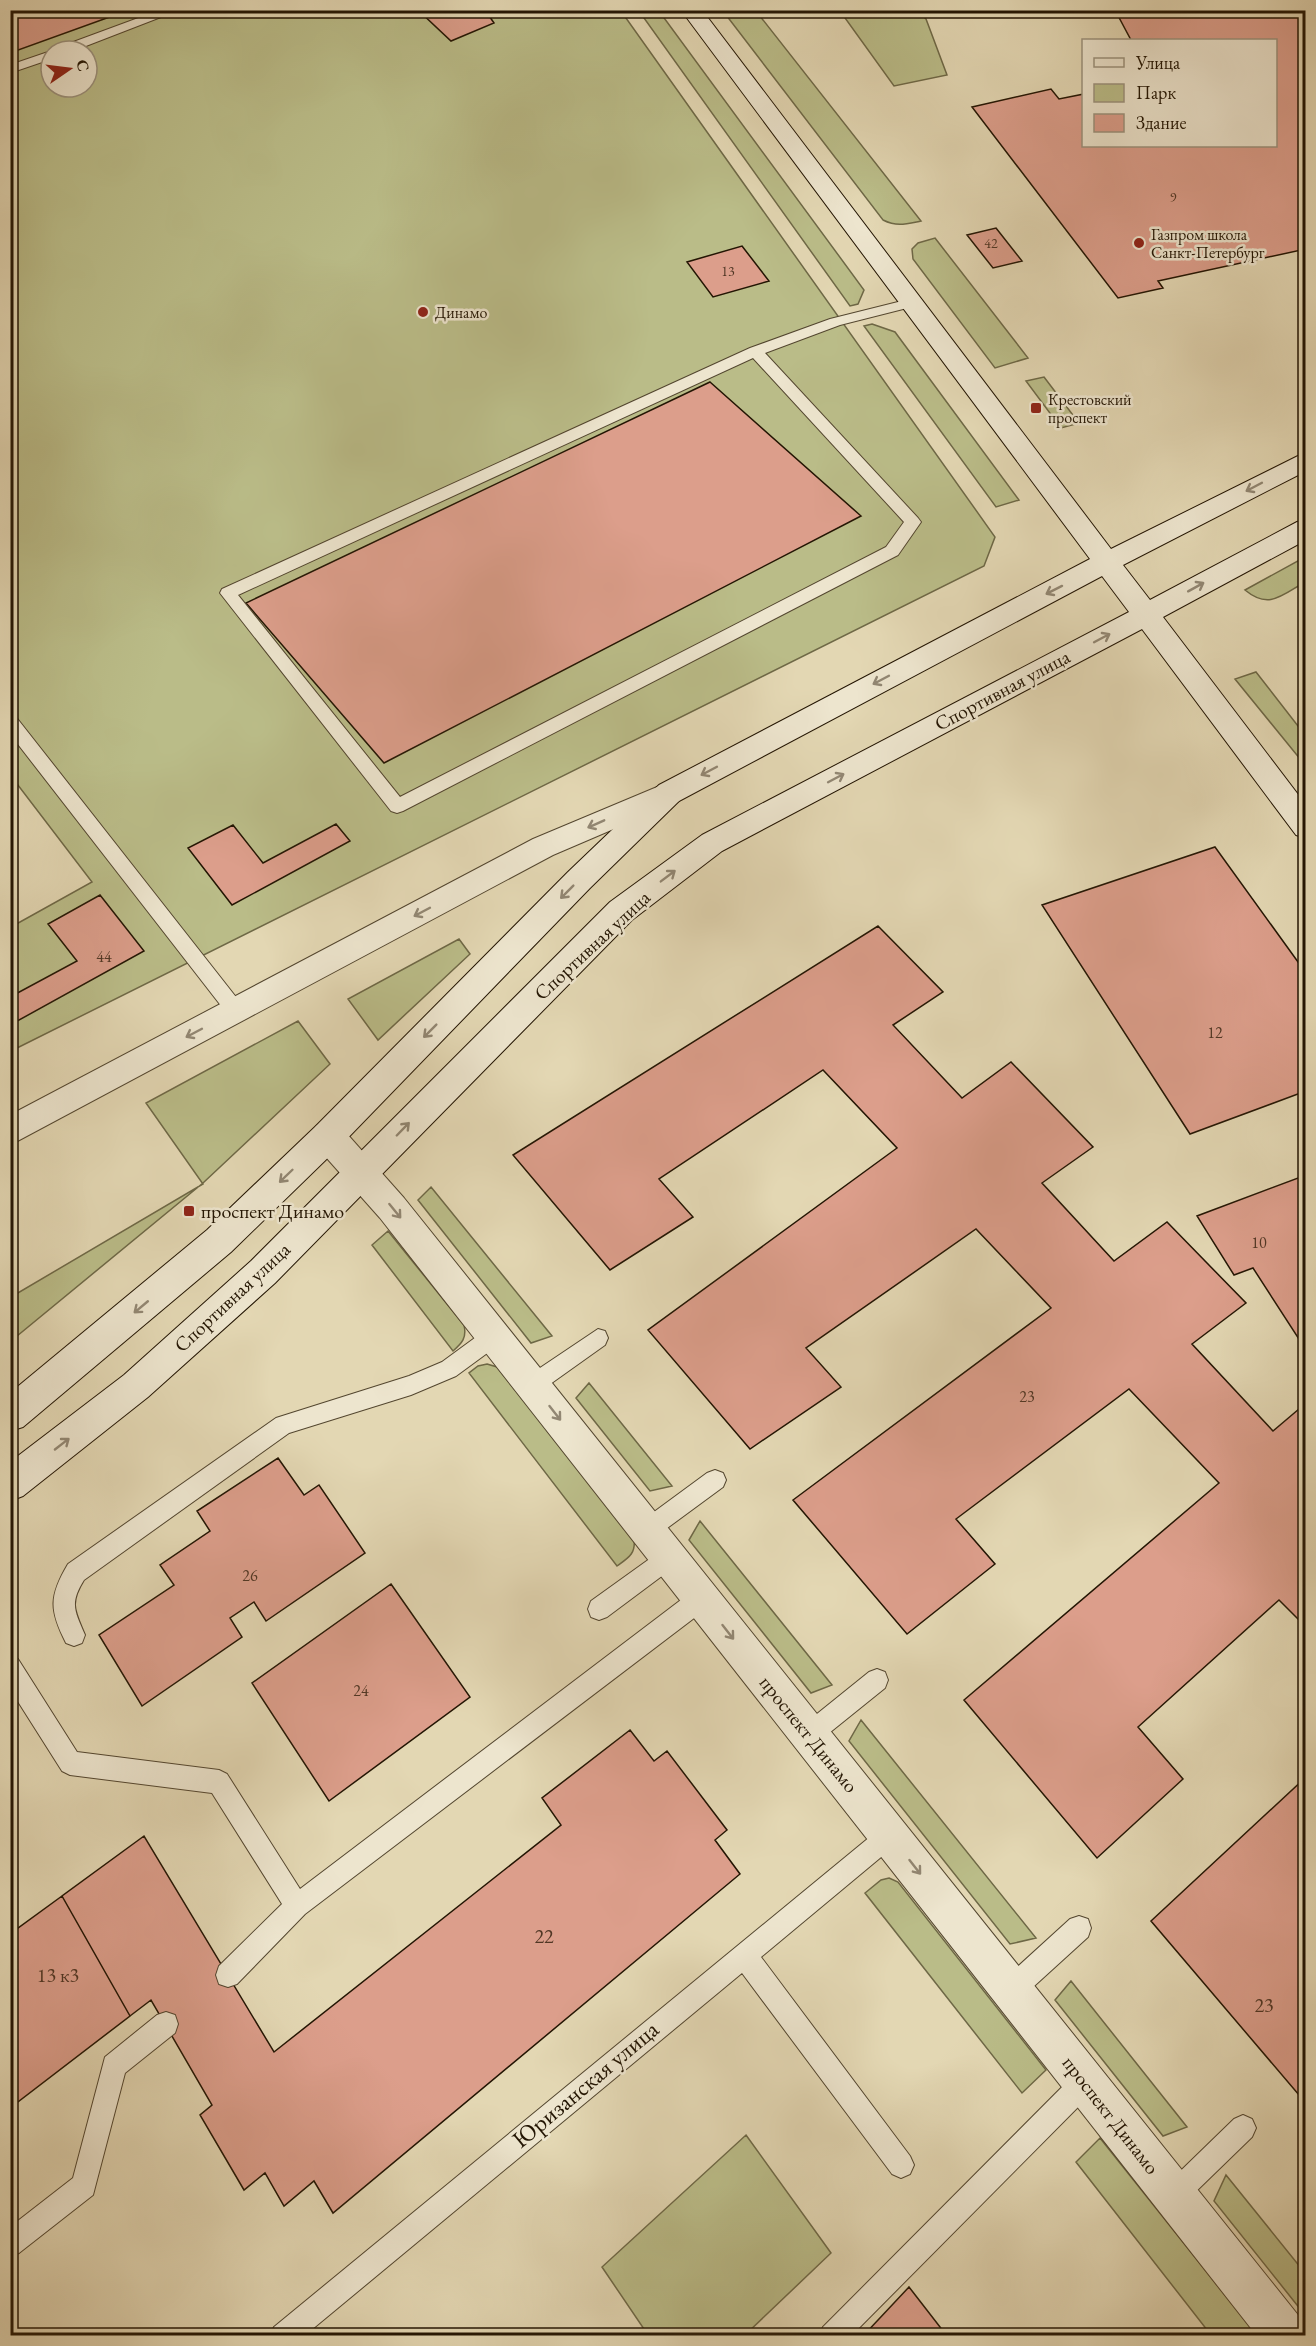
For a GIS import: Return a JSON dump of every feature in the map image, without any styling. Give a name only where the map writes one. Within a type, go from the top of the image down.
[{"type":"street","points":[[691,10],[1305,827]]},
{"type":"street","points":[[10,1131],[543,848],[669,793],[1017,608],[1305,460]]},
{"type":"street","name":"Спортивная улица","points":[[10,1484],[136,1386],[262,1272],[621,911],[712,843],[1305,528]]},
{"type":"street","points":[[10,1415],[219,1241],[328,1136],[579,880],[669,793]]},
{"type":"street","name":"проспект Динамо","points":[[328,1136],[363,1172],[1287,2336]]},
{"type":"lane","points":[[94,39],[173,10]]},
{"type":"lane","points":[[10,69],[39,59]]},
{"type":"lane","points":[[755,351],[913,522],[892,551],[397,806],[228,593],[755,351],[835,322],[910,303]]},
{"type":"lane","points":[[10,721],[237,1011]]},
{"type":"lane","points":[[74,1635],[63,1615],[64,1592],[76,1572],[283,1425],[449,1369],[494,1336]]},
{"type":"lane","points":[[532,1385],[598,1338]]},
{"type":"lane","points":[[599,1609],[715,1480]]},
{"type":"lane","points":[[228,1975],[297,1906],[702,1598]]},
{"type":"lane","points":[[10,1667],[70,1762],[219,1782],[297,1906]]},
{"type":"lane","points":[[810,1734],[877,1680]]},
{"type":"lane","name":"Юризанская улица","points":[[282,2336],[890,1835]]},
{"type":"lane","points":[[1012,1989],[1079,1928]]},
{"type":"lane","points":[[743,1954],[901,2165]]},
{"type":"lane","points":[[10,2244],[84,2186],[114,2066],[166,2024]]},
{"type":"lane","points":[[832,2336],[1085,2082]]},
{"type":"lane","points":[[1174,2195],[1243,2128]]},
{"type":"green space","name":"Динамо","points":[[11,11],[621,11],[995,537],[984,566],[13,1050],[10,1047],[11,927],[92,882],[11,776]]},
{"type":"green space","points":[[639,11],[659,11],[864,290],[858,304],[850,306]]},
{"type":"green space","points":[[723,11],[756,11],[921,221],[897,224],[883,220]]},
{"type":"green space","points":[[840,11],[918,11],[926,19],[947,75],[894,86]]},
{"type":"green space","points":[[935,238],[1028,358],[995,368],[913,259],[912,249],[918,243]]},
{"type":"green space","points":[[872,324],[895,332],[1019,500],[996,507],[864,326]]},
{"type":"green space","points":[[1044,377],[1079,423],[1061,428],[1026,381]]},
{"type":"green space","points":[[1305,557],[1305,582],[1282,596],[1268,600],[1261,599],[1245,590]]},
{"type":"green space","points":[[1256,672],[1305,735],[1305,765],[1235,679]]},
{"type":"green space","points":[[459,939],[470,954],[378,1040],[348,999]]},
{"type":"green space","points":[[298,1021],[330,1064],[203,1183],[146,1103]]},
{"type":"green space","points":[[199,1187],[11,1341],[11,1297]]},
{"type":"green space","points":[[431,1187],[552,1336],[531,1343],[418,1200]]},
{"type":"green space","points":[[388,1231],[464,1325],[463,1340],[453,1351],[372,1245]]},
{"type":"green space","points":[[487,1364],[497,1367],[634,1539],[632,1552],[617,1566],[469,1373],[478,1366]]},
{"type":"green space","points":[[589,1383],[672,1486],[650,1491],[576,1398]]},
{"type":"green space","points":[[700,1521],[832,1685],[811,1693],[689,1540]]},
{"type":"green space","points":[[861,1720],[1036,1938],[1010,1944],[849,1741]]},
{"type":"green space","points":[[889,1878],[898,1882],[1046,2070],[1022,2093],[865,1893],[881,1880]]},
{"type":"green space","points":[[1071,1981],[1187,2127],[1163,2136],[1055,2000]]},
{"type":"green space","points":[[746,2135],[831,2253],[745,2335],[648,2335],[602,2267]]},
{"type":"green space","points":[[1100,2138],[1257,2335],[1211,2335],[1076,2162]]},
{"type":"green space","points":[[1226,2175],[1305,2273],[1305,2315],[1214,2201]]},
{"type":"building","points":[[10,10],[129,10],[49,39],[39,39],[39,43],[10,53]]},
{"type":"building","points":[[418,10],[485,10],[494,23],[451,41]]},
{"type":"building","points":[[1115,10],[1306,10],[1306,249],[1158,281],[1163,288],[1118,298],[972,107],[1051,89],[1059,99],[1082,94],[1082,147],[1277,147],[1277,39],[1130,39]]},
{"type":"building","points":[[996,228],[1022,261],[993,268],[967,235]]},
{"type":"building","points":[[742,246],[769,281],[713,297],[687,262]]},
{"type":"building","points":[[710,382],[861,516],[384,763],[246,603]]},
{"type":"building","points":[[336,824],[350,841],[232,905],[188,848],[233,825],[263,863]]},
{"type":"building","points":[[1215,847],[1306,973],[1306,1091],[1190,1134],[1042,905]]},
{"type":"building","points":[[100,895],[144,951],[10,1025],[10,997],[77,961],[48,924]]},
{"type":"building","points":[[878,926],[943,992],[893,1025],[962,1098],[1011,1062],[1093,1147],[1042,1183],[1114,1261],[1167,1222],[1246,1303],[1192,1344],[1273,1431],[1306,1403],[1306,1627],[1279,1600],[1138,1727],[1183,1779],[1097,1858],[964,1700],[1219,1483],[1129,1389],[956,1519],[995,1564],[907,1634],[793,1500],[1051,1308],[976,1229],[806,1348],[841,1387],[750,1449],[648,1330],[897,1148],[823,1070],[659,1179],[693,1217],[610,1270],[513,1155]]},
{"type":"building","points":[[1306,1175],[1306,1350],[1253,1268],[1234,1275],[1197,1216]]},
{"type":"building","points":[[278,1458],[304,1495],[319,1485],[365,1553],[266,1621],[254,1602],[230,1618],[242,1637],[142,1706],[99,1635],[174,1585],[160,1565],[210,1531],[197,1511]]},
{"type":"building","points":[[391,1584],[470,1697],[329,1801],[252,1683]]},
{"type":"building","points":[[630,1730],[654,1761],[667,1751],[727,1830],[715,1840],[740,1874],[333,2213],[314,2181],[284,2206],[265,2173],[244,2190],[200,2115],[212,2105],[151,2000],[130,2016],[62,1896],[144,1836],[274,2052],[561,1825],[542,1798]]},
{"type":"building","points":[[1306,1777],[1306,2089],[1299,2095],[1151,1921]]},
{"type":"building","points":[[62,1896],[130,2016],[10,2108],[10,1934]]},
{"type":"building","points":[[909,2287],[947,2336],[863,2336]]},
{"type":"place","name":"Газпром школа Санкт-Петербург","points":[[1139,243]]},
{"type":"place","name":"Динамо","points":[[423,312]]},
{"type":"place","name":"Крестовский проспект","points":[[1036,408]]},
{"type":"place","name":"проспект Динамо","points":[[189,1211]]}]
